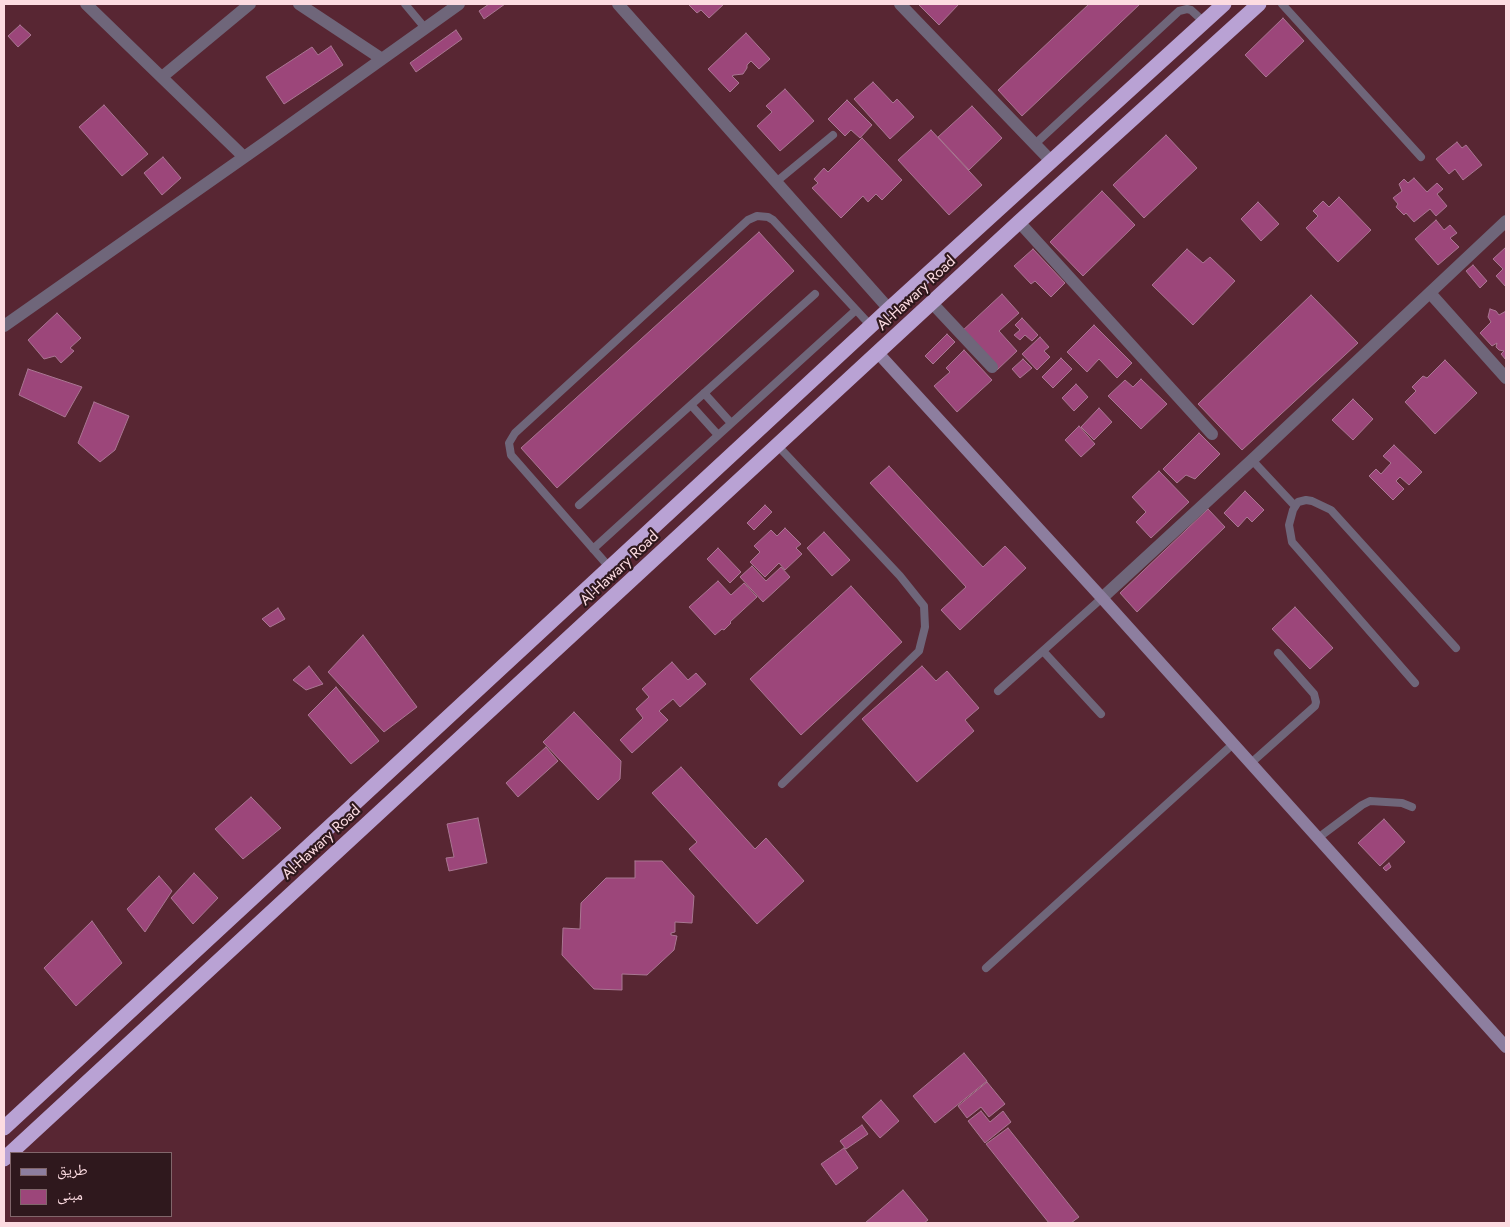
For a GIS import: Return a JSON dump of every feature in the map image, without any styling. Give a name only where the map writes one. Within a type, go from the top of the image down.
[{"type":"highway","name":"Al-Hawary Road","points":[[4,1128],[889,309],[1224,4]]},
{"type":"highway","name":"Al-Hawary Road","points":[[12,1152],[1019,222],[1259,4]]},
{"type":"street","points":[[86,4],[244,157]]},
{"type":"street","points":[[162,77],[250,4]]},
{"type":"street","points":[[299,4],[382,59]]},
{"type":"street","points":[[4,326],[459,4]]},
{"type":"street","points":[[618,4],[889,309]]},
{"type":"street","points":[[900,4],[1052,162]]},
{"type":"street","points":[[1102,598],[1430,294],[1506,221]]},
{"type":"street","points":[[1019,222],[1212,434]]},
{"type":"street","points":[[1430,294],[1506,378]]},
{"type":"street","points":[[932,303],[992,367]]},
{"type":"street","points":[[878,353],[1102,598],[1506,1047]]},
{"type":"lane","points":[[405,4],[425,28]]},
{"type":"lane","points":[[1282,4],[1420,157]]},
{"type":"lane","points":[[1034,144],[1180,11],[1191,10],[1204,22]]},
{"type":"lane","points":[[776,182],[833,135]]},
{"type":"lane","points":[[610,568],[511,455],[509,443],[514,433],[753,218],[763,216],[773,220],[871,326]]},
{"type":"lane","points":[[579,505],[815,294]]},
{"type":"lane","points":[[593,549],[856,310]]},
{"type":"lane","points":[[704,393],[731,423]]},
{"type":"lane","points":[[692,404],[718,435]]},
{"type":"lane","points":[[778,446],[900,576],[924,606],[925,627],[919,651],[782,784]]},
{"type":"lane","points":[[1252,460],[1294,505]]},
{"type":"lane","points":[[1415,683],[1292,542],[1288,525],[1294,505],[1306,500],[1318,503],[1331,510],[1456,648]]},
{"type":"lane","points":[[998,691],[1102,598]]},
{"type":"lane","points":[[1043,651],[1101,714]]},
{"type":"lane","points":[[1251,764],[1316,702],[1314,694],[1278,653]]},
{"type":"lane","points":[[986,968],[1233,744]]},
{"type":"lane","points":[[1318,838],[1370,801],[1402,803],[1412,807]]},
{"type":"building","points":[[489,4],[505,4],[484,19],[479,11]]},
{"type":"building","points":[[688,4],[724,4],[709,18],[701,10],[697,13]]},
{"type":"building","points":[[918,4],[959,4],[939,25]]},
{"type":"building","points":[[1089,4],[1140,4],[1022,116],[998,90]]},
{"type":"building","points":[[1283,18],[1304,41],[1266,77],[1245,55]]},
{"type":"building","points":[[20,25],[31,35],[18,47],[8,36]]},
{"type":"building","points":[[456,30],[462,39],[416,72],[410,63]]},
{"type":"building","points":[[746,33],[770,59],[759,69],[751,61],[743,74],[732,76],[739,83],[730,92],[708,69]]},
{"type":"building","points":[[331,46],[343,65],[284,104],[266,77],[312,47],[318,55]]},
{"type":"building","points":[[873,82],[893,103],[897,99],[914,117],[890,139],[854,99]]},
{"type":"building","points":[[785,89],[814,121],[780,151],[757,126],[772,112],[766,106]]},
{"type":"building","points":[[847,100],[872,125],[860,138],[851,130],[845,136],[828,119]]},
{"type":"building","points":[[104,105],[148,154],[122,176],[79,127]]},
{"type":"building","points":[[972,106],[1002,138],[969,170],[938,137]]},
{"type":"building","points":[[931,130],[982,185],[949,215],[898,160]]},
{"type":"building","points":[[1166,135],[1197,168],[1144,218],[1113,185]]},
{"type":"building","points":[[862,138],[902,180],[882,200],[876,194],[868,202],[863,196],[841,218],[812,188],[818,183],[814,179],[824,168],[828,172]]},
{"type":"building","points":[[1457,142],[1462,148],[1466,145],[1482,165],[1463,180],[1455,169],[1449,174],[1436,159]]},
{"type":"building","points":[[163,157],[181,178],[162,195],[144,173]]},
{"type":"building","points":[[1414,178],[1427,192],[1437,183],[1443,189],[1437,194],[1447,206],[1436,216],[1430,209],[1414,222],[1406,213],[1404,215],[1396,207],[1398,204],[1393,198],[1402,191],[1399,184],[1404,179],[1408,183]]},
{"type":"building","points":[[1102,191],[1135,225],[1083,276],[1050,242]]},
{"type":"building","points":[[1339,197],[1371,230],[1338,262],[1306,228],[1318,216],[1313,211],[1323,201],[1329,207]]},
{"type":"building","points":[[1258,202],[1279,224],[1261,241],[1241,219]]},
{"type":"building","points":[[1436,220],[1444,230],[1450,225],[1457,233],[1450,238],[1459,247],[1438,265],[1415,239]]},
{"type":"building","points":[[759,232],[794,271],[557,488],[521,448]]},
{"type":"building","points":[[1506,247],[1506,287],[1496,276],[1503,269],[1493,259]]},
{"type":"building","points":[[1033,249],[1065,283],[1051,297],[1035,281],[1031,284],[1014,266]]},
{"type":"building","points":[[1187,249],[1203,263],[1210,257],[1235,281],[1193,325],[1152,285]]},
{"type":"building","points":[[1473,265],[1487,281],[1480,288],[1466,271]]},
{"type":"building","points":[[1002,294],[1019,313],[999,331],[1017,351],[997,370],[961,332]]},
{"type":"building","points":[[1311,295],[1358,343],[1242,450],[1198,404]]},
{"type":"building","points":[[1490,309],[1496,311],[1499,315],[1506,311],[1506,360],[1501,354],[1504,351],[1496,347],[1497,343],[1492,346],[1480,333],[1491,322],[1488,317]]},
{"type":"building","points":[[57,313],[81,338],[70,348],[74,351],[61,363],[55,356],[44,359],[28,340]]},
{"type":"building","points":[[1022,318],[1038,335],[1032,341],[1025,335],[1020,340],[1014,335],[1020,330],[1015,325]]},
{"type":"building","points":[[1094,325],[1132,363],[1117,378],[1099,359],[1087,372],[1067,352]]},
{"type":"building","points":[[947,334],[955,342],[933,364],[925,356]]},
{"type":"building","points":[[1040,337],[1049,347],[1044,351],[1050,357],[1037,370],[1022,354]]},
{"type":"building","points":[[964,350],[992,380],[957,412],[934,386],[950,372],[946,368]]},
{"type":"building","points":[[1061,358],[1072,369],[1053,388],[1042,377]]},
{"type":"building","points":[[1023,359],[1032,368],[1020,378],[1012,369]]},
{"type":"building","points":[[1445,360],[1477,393],[1435,434],[1405,402],[1416,391],[1412,387],[1423,376],[1427,378]]},
{"type":"building","points":[[28,369],[82,387],[65,417],[19,395]]},
{"type":"building","points":[[1141,379],[1167,404],[1141,429],[1108,396],[1125,380],[1133,387]]},
{"type":"building","points":[[1076,384],[1088,397],[1074,411],[1062,398]]},
{"type":"building","points":[[1353,399],[1373,419],[1353,440],[1332,420]]},
{"type":"building","points":[[94,402],[129,416],[115,450],[100,462],[78,443]]},
{"type":"building","points":[[1099,408],[1112,422],[1094,440],[1081,427]]},
{"type":"building","points":[[1079,426],[1095,444],[1081,457],[1065,440]]},
{"type":"building","points":[[1199,433],[1220,454],[1195,479],[1186,475],[1177,483],[1163,469]]},
{"type":"building","points":[[1394,445],[1422,472],[1409,485],[1400,477],[1396,481],[1404,489],[1393,500],[1369,476],[1376,469],[1381,474],[1391,463],[1383,456]]},
{"type":"building","points":[[889,466],[983,567],[1005,546],[1026,568],[960,630],[941,610],[966,587],[870,483]]},
{"type":"building","points":[[1159,471],[1189,502],[1151,538],[1136,522],[1146,512],[1132,497]]},
{"type":"building","points":[[1245,491],[1264,510],[1252,522],[1247,517],[1238,527],[1224,513]]},
{"type":"building","points":[[765,505],[772,512],[754,530],[747,523]]},
{"type":"building","points":[[1208,509],[1225,527],[1137,612],[1120,593]]},
{"type":"building","points":[[785,528],[801,544],[796,548],[802,554],[785,570],[779,563],[765,577],[750,562],[760,552],[754,546],[771,530],[777,536]]},
{"type":"building","points":[[824,532],[850,560],[832,576],[807,548]]},
{"type":"building","points":[[718,548],[741,572],[730,583],[707,559]]},
{"type":"building","points":[[752,566],[766,581],[781,567],[790,577],[763,602],[740,577]]},
{"type":"building","points":[[718,581],[731,595],[744,583],[757,597],[724,630],[722,629],[715,635],[689,607]]},
{"type":"building","points":[[851,586],[902,642],[801,735],[750,679]]},
{"type":"building","points":[[1295,607],[1333,648],[1310,669],[1272,629]]},
{"type":"building","points":[[278,608],[285,619],[270,627],[262,619]]},
{"type":"building","points":[[363,635],[417,707],[384,732],[328,672]]},
{"type":"building","points":[[672,662],[688,680],[696,673],[706,684],[680,707],[673,699],[659,711],[668,720],[632,753],[620,740],[643,718],[636,709],[649,697],[642,689]]},
{"type":"building","points":[[309,666],[323,684],[306,690],[293,680]]},
{"type":"building","points":[[922,666],[936,681],[947,671],[979,708],[965,720],[974,731],[917,782],[862,719]]},
{"type":"building","points":[[336,687],[379,741],[351,764],[308,715]]},
{"type":"building","points":[[574,712],[621,761],[620,779],[598,800],[543,742]]},
{"type":"building","points":[[546,747],[558,761],[518,797],[506,783]]},
{"type":"building","points":[[681,767],[755,849],[766,838],[804,881],[757,924],[689,849],[697,842],[652,793]]},
{"type":"building","points":[[251,797],[281,828],[243,859],[215,829]]},
{"type":"building","points":[[478,818],[487,863],[449,871],[446,858],[454,857],[447,824]]},
{"type":"building","points":[[1384,819],[1405,842],[1380,866],[1358,843]]},
{"type":"building","points":[[635,861],[662,861],[694,896],[692,923],[675,922],[675,932],[671,933],[671,935],[677,936],[674,950],[647,975],[622,974],[622,990],[594,989],[562,955],[563,928],[580,929],[581,903],[606,878],[635,878]]},
{"type":"building","points":[[1389,863],[1391,867],[1386,871],[1383,868]]},
{"type":"building","points":[[194,873],[218,898],[193,924],[171,898]]},
{"type":"building","points":[[159,876],[172,891],[145,932],[127,909]]},
{"type":"building","points":[[92,921],[122,963],[76,1006],[44,968]]},
{"type":"building","points":[[964,1053],[987,1081],[935,1123],[913,1096]]},
{"type":"building","points":[[987,1082],[1005,1104],[989,1117],[981,1107],[967,1118],[958,1106]]},
{"type":"building","points":[[881,1100],[899,1121],[880,1138],[862,1117]]},
{"type":"building","points":[[981,1111],[990,1122],[1003,1111],[1011,1122],[985,1143],[968,1121]]},
{"type":"building","points":[[862,1125],[868,1134],[846,1149],[840,1141]]},
{"type":"building","points":[[1008,1128],[1079,1217],[1071,1223],[1049,1223],[986,1144]]},
{"type":"building","points":[[844,1148],[858,1168],[836,1185],[821,1164]]},
{"type":"building","points":[[903,1190],[928,1220],[924,1223],[865,1223]]}]
